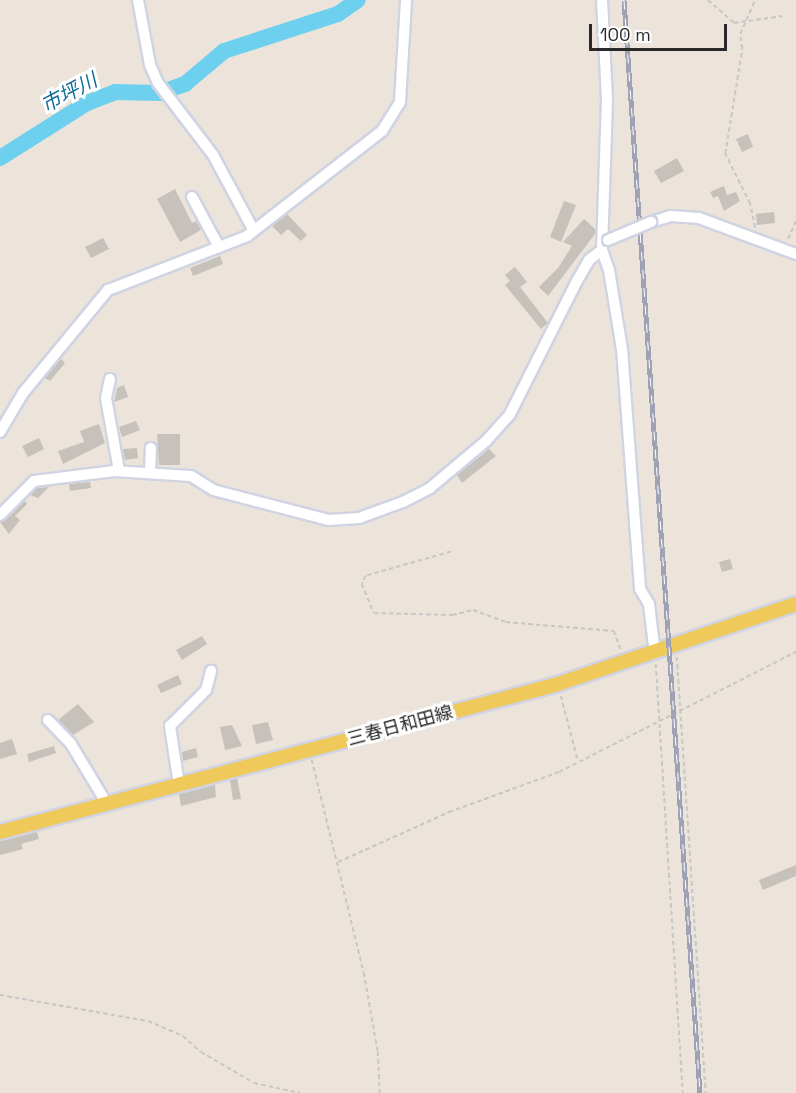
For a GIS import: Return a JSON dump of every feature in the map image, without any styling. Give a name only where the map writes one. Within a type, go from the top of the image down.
[{"type":"main road","name":"三春日和田線","points":[[0,832],[558,684],[655,654],[796,604]]},
{"type":"street","points":[[138,0],[150,65],[158,83],[213,155],[254,231]]},
{"type":"street","points":[[0,432],[23,393],[97,299],[138,275],[219,247],[254,231],[389,124],[400,102],[406,0]]},
{"type":"street","points":[[602,0],[607,100],[604,244],[622,349],[640,590],[649,604],[655,654]]},
{"type":"street","points":[[192,197],[219,247]]},
{"type":"street","points":[[0,516],[34,481],[119,471],[191,476],[213,490],[329,520],[366,516],[420,494],[486,441],[510,414],[577,281],[589,260],[604,244],[651,222],[671,216],[691,216],[796,254]]},
{"type":"street","points":[[110,379],[106,398],[119,471]]},
{"type":"street","points":[[150,473],[151,448]]},
{"type":"street","points":[[179,785],[170,726],[206,690],[211,670]]},
{"type":"street","points":[[48,720],[71,744],[107,804]]},
{"type":"path","points":[[708,0],[729,20],[744,22],[783,16]]},
{"type":"path","points":[[755,0],[744,22],[725,154],[750,204],[755,241]]},
{"type":"path","points":[[784,251],[796,220]]},
{"type":"path","points":[[451,552],[366,576],[362,584],[374,614],[448,615],[473,610],[506,622],[614,632],[626,662]]},
{"type":"path","points":[[676,646],[706,1093]]},
{"type":"path","points":[[338,861],[578,761],[659,723],[680,709],[796,652]]},
{"type":"path","points":[[655,654],[683,1093]]},
{"type":"path","points":[[558,684],[578,761]]},
{"type":"path","points":[[309,751],[338,861],[373,1023],[380,1093]]},
{"type":"path","points":[[0,995],[148,1021],[183,1036],[201,1052],[254,1083],[300,1093]]},
{"type":"building","points":[[748,134],[753,147],[742,152],[736,139]]},
{"type":"building","points":[[677,158],[684,171],[661,183],[654,171]]},
{"type":"building","points":[[724,186],[727,195],[736,192],[740,201],[724,211],[718,196],[713,198],[710,192]]},
{"type":"building","points":[[175,189],[192,223],[196,221],[201,230],[180,242],[157,199]]},
{"type":"building","points":[[564,201],[576,205],[561,242],[550,237]]},
{"type":"building","points":[[774,212],[775,223],[757,225],[756,214]]},
{"type":"building","points":[[287,214],[307,235],[301,241],[288,229],[281,235],[272,226]]},
{"type":"building","points":[[584,219],[595,229],[595,234],[548,296],[539,287],[558,268],[572,246],[563,242]]},
{"type":"building","points":[[103,238],[109,249],[91,258],[85,247]]},
{"type":"building","points":[[220,256],[223,264],[193,276],[190,268]]},
{"type":"building","points":[[515,267],[527,282],[520,287],[548,323],[541,329],[505,285],[510,281],[505,275]]},
{"type":"building","points":[[61,359],[65,363],[50,381],[45,378]]},
{"type":"building","points":[[124,385],[128,397],[114,402],[117,388]]},
{"type":"building","points":[[136,421],[140,430],[122,437],[119,427]]},
{"type":"building","points":[[99,424],[105,443],[63,464],[58,451],[84,442],[80,431]]},
{"type":"building","points":[[157,434],[180,434],[180,465],[159,465]]},
{"type":"building","points":[[39,438],[44,449],[28,457],[22,446]]},
{"type":"building","points":[[137,448],[138,458],[125,460],[123,449]]},
{"type":"building","points":[[489,449],[496,456],[462,483],[457,475]]},
{"type":"building","points":[[90,482],[91,488],[70,491],[69,484]]},
{"type":"building","points":[[49,487],[38,498],[30,495],[37,488]]},
{"type":"building","points":[[25,501],[27,504],[15,516],[20,520],[9,534],[0,522]]},
{"type":"building","points":[[730,559],[733,569],[722,572],[719,562]]},
{"type":"building","points":[[202,636],[207,644],[182,660],[176,650]]},
{"type":"building","points":[[178,675],[182,684],[161,693],[157,685]]},
{"type":"building","points":[[78,704],[94,722],[73,735],[58,720]]},
{"type":"building","points":[[268,722],[273,740],[256,744],[252,725]]},
{"type":"building","points":[[232,725],[242,746],[225,750],[220,727]]},
{"type":"building","points":[[12,739],[17,754],[0,759],[0,743]]},
{"type":"building","points":[[54,746],[56,753],[29,762],[27,754]]},
{"type":"building","points":[[196,748],[198,757],[183,761],[182,752]]},
{"type":"building","points":[[237,778],[241,799],[233,800],[230,780]]},
{"type":"building","points":[[215,785],[216,797],[181,806],[179,794]]},
{"type":"building","points":[[37,832],[39,839],[21,844],[23,849],[0,855],[0,841]]},
{"type":"building","points":[[796,865],[796,876],[763,890],[759,880]]},
{"type":"waterway","name":"市坪川","points":[[0,158],[87,103],[115,92],[160,93],[185,84],[224,51],[338,14],[358,0]]},
{"type":"railway","points":[[624,0],[700,1093]]}]
